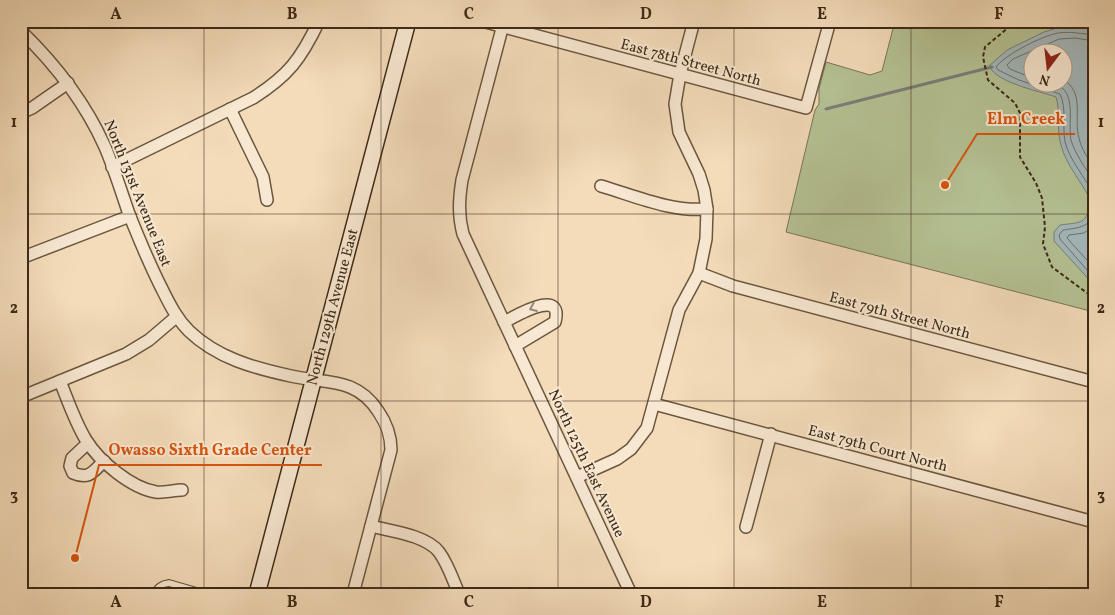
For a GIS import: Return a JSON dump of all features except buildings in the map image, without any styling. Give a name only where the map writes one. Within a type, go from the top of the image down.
[{"type":"main road","name":"North 129th Avenue East","points":[[257,594],[408,21]]},
{"type":"street","points":[[112,167],[253,98],[286,74],[299,59],[319,21]]},
{"type":"street","name":"East 78th Street North","points":[[482,21],[503,24],[806,108],[830,21]]},
{"type":"street","points":[[577,477],[617,459],[631,449],[646,428],[679,310],[699,273],[708,224],[707,209],[699,174],[678,132],[675,104],[680,74],[694,21]]},
{"type":"street","name":"North 125th East Avenue","points":[[503,24],[462,180],[459,197],[460,223],[470,249],[631,594]]},
{"type":"street","name":"North 131st Avenue East","points":[[21,31],[41,50],[68,83],[90,116],[149,263],[176,317],[202,343],[228,358],[290,376],[334,382],[348,386],[363,394],[376,408],[388,429],[391,450],[353,594]]},
{"type":"street","points":[[21,113],[32,108],[68,83]]},
{"type":"street","points":[[230,109],[263,177],[267,200]]},
{"type":"street","points":[[601,186],[678,208],[707,209]]},
{"type":"street","points":[[21,258],[130,216]]},
{"type":"street","name":"East 79th Street North","points":[[699,273],[733,286],[1094,382]]},
{"type":"street","points":[[504,322],[539,305],[548,304],[555,309],[557,315],[555,322],[548,328],[515,346]]},
{"type":"street","points":[[21,397],[126,354],[150,340],[176,317]]},
{"type":"street","points":[[60,381],[88,443],[104,461],[131,483],[139,486],[156,492],[182,490]]},
{"type":"street","name":"East 79th Court North","points":[[654,404],[1094,522]]},
{"type":"street","points":[[746,527],[771,434]]},
{"type":"street","points":[[88,443],[72,458],[70,466],[73,473],[82,476],[90,474],[104,461]]},
{"type":"street","points":[[371,526],[419,539],[433,546],[442,557],[459,594]]},
{"type":"lane","points":[[154,594],[158,587],[169,583],[207,594]]},
{"type":"path","points":[[1023,21],[1009,27],[985,47],[983,57],[988,80],[1015,103],[1020,114],[1020,157],[1036,183],[1042,198],[1045,227],[1043,244],[1052,267],[1094,297]]},
{"type":"green space","points":[[895,21],[1094,21],[1094,312],[786,232],[815,110],[819,104],[819,89],[826,62],[870,75],[882,71]]},
{"type":"water","points":[[1075,27],[1094,31],[1094,285],[1054,241],[1054,232],[1060,225],[1082,221],[1085,218],[1091,201],[1063,152],[1056,97],[1039,92],[1072,92],[1072,42],[1023,42],[1057,28]]},
{"type":"water","points":[[1022,43],[1022,87],[1000,77],[989,66],[1007,50]]},
{"type":"waterway","points":[[826,109],[992,67]]},
{"type":"place","name":"Elm Creek","points":[[945,185]]},
{"type":"place","name":"Owasso Sixth Grade Center","points":[[75,558]]}]
